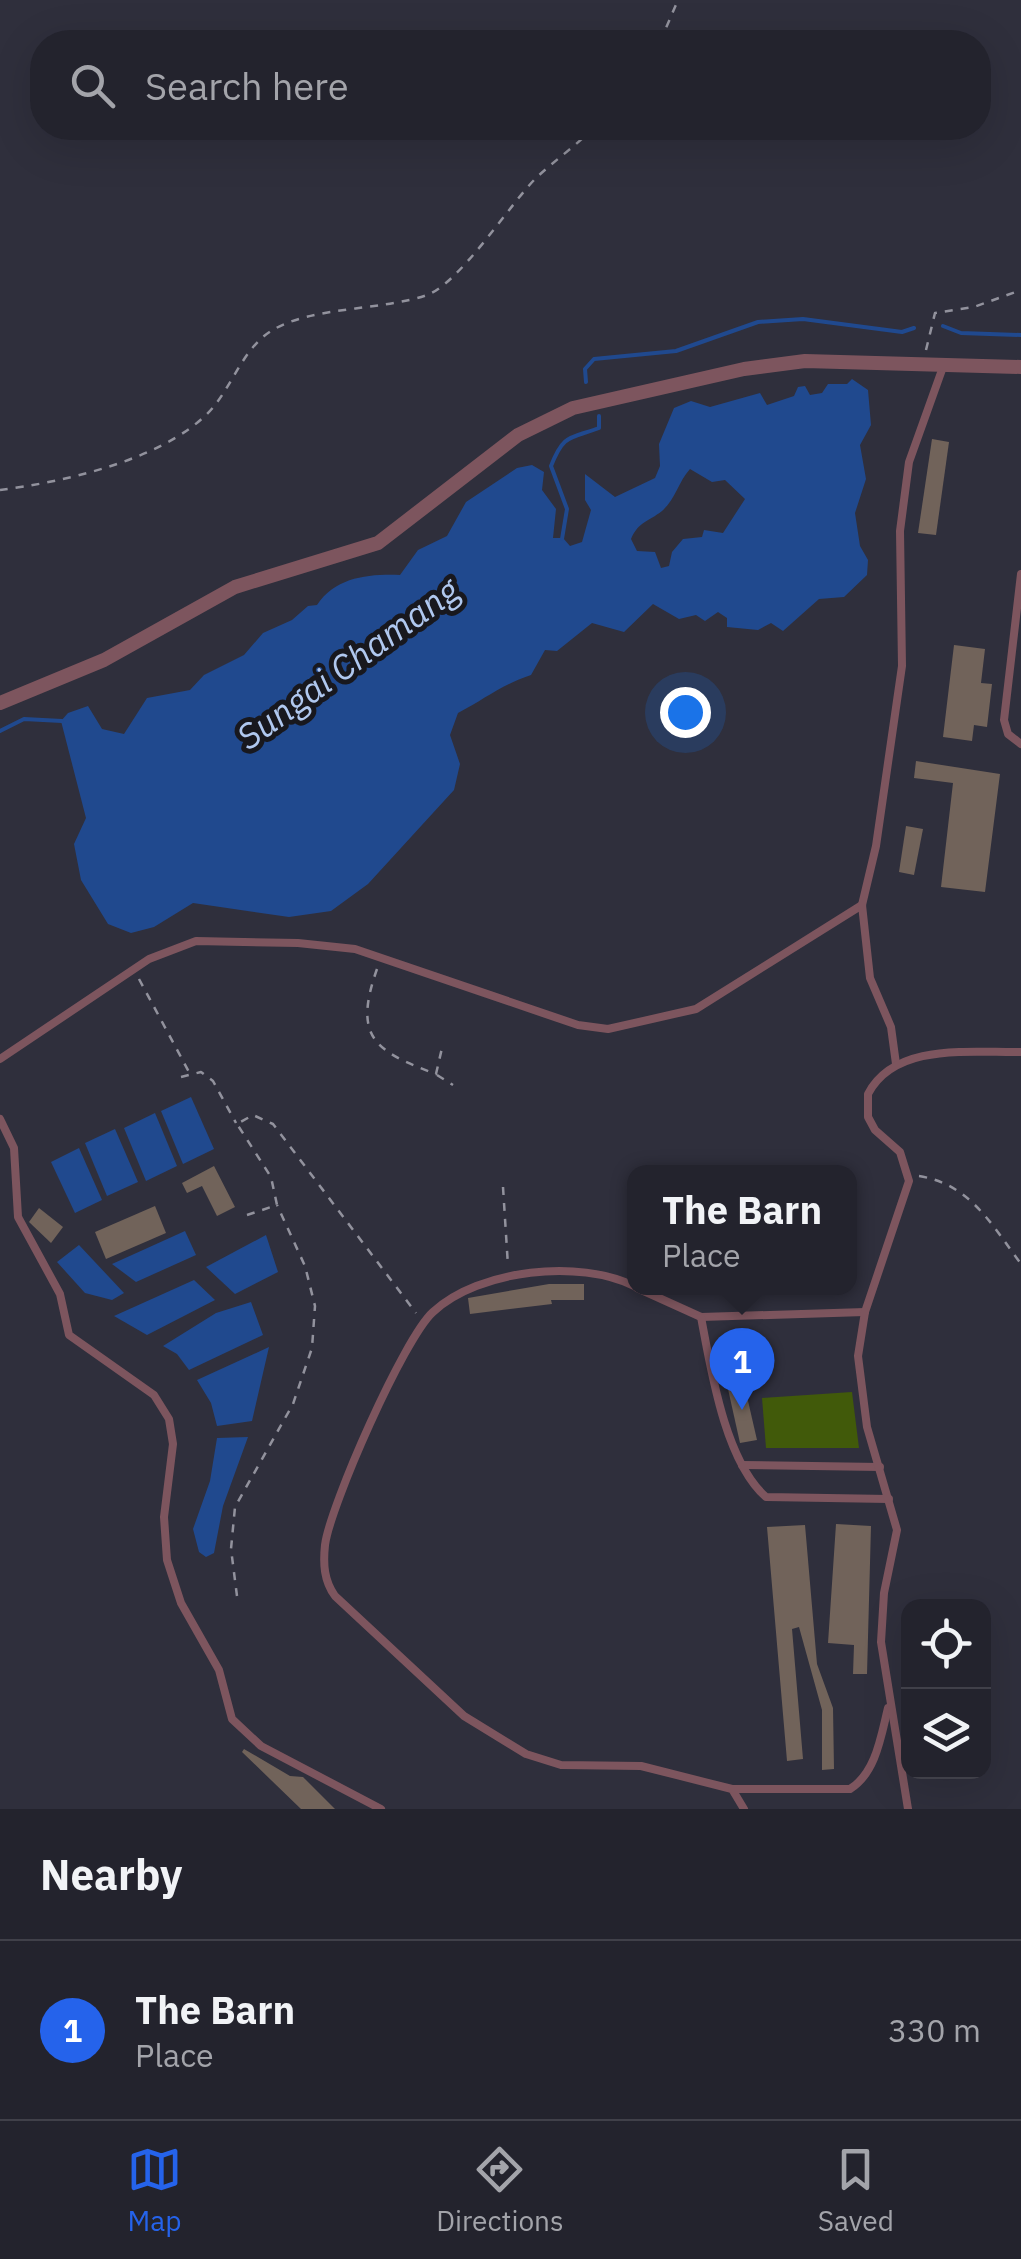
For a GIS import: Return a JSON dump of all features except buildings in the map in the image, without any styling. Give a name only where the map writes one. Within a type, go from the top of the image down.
[{"type":"street","points":[[0,703],[104,660],[235,587],[378,542],[518,435],[573,408],[780,364],[836,359],[942,367],[1021,366]]},
{"type":"lane","points":[[896,1064],[890,1027],[870,978],[862,905],[876,846],[902,666],[900,531],[909,462],[942,367]]},
{"type":"lane","points":[[1021,574],[1004,720],[1008,734],[1021,744]]},
{"type":"lane","points":[[0,1059],[133,969],[172,947],[196,942],[328,945],[382,956],[559,1019],[608,1029],[675,1017],[706,1005],[862,905]]},
{"type":"lane","points":[[908,1809],[881,1625],[897,1530],[872,1447],[860,1381],[865,1312],[909,1181],[900,1152],[875,1130],[866,1107],[874,1084],[896,1064],[951,1054],[1021,1052]]},
{"type":"lane","points":[[0,1119],[14,1148],[18,1216],[60,1294],[69,1335],[154,1395],[170,1419],[173,1444],[164,1517],[168,1560],[180,1603],[219,1670],[232,1719],[261,1746],[381,1809]]},
{"type":"lane","points":[[627,1284],[602,1274],[538,1272],[508,1277],[451,1299],[423,1322],[330,1524],[324,1561],[330,1588],[464,1716],[526,1754],[561,1764],[621,1763],[732,1789],[850,1789],[860,1783],[874,1758],[890,1702]]},
{"type":"lane","points":[[653,1295],[701,1317],[865,1312]]},
{"type":"lane","points":[[701,1317],[712,1374],[751,1484],[766,1497],[889,1499]]},
{"type":"lane","points":[[742,1464],[880,1467]]},
{"type":"lane","points":[[732,1789],[744,1809]]},
{"type":"path","points":[[665,30],[678,0]]},
{"type":"path","points":[[0,490],[44,486],[78,476],[134,456],[188,428],[207,414],[270,332],[296,320],[431,294],[493,233],[535,180],[580,140]]},
{"type":"path","points":[[924,366],[935,313],[974,307],[1021,290]]},
{"type":"path","points":[[382,956],[364,1006],[378,1046],[400,1061],[436,1074],[453,1085]]},
{"type":"path","points":[[133,969],[189,1072]]},
{"type":"path","points":[[436,1074],[442,1048]]},
{"type":"path","points":[[181,1077],[200,1072],[213,1081],[271,1177],[316,1306],[312,1348],[293,1404],[235,1507],[231,1549],[237,1596]]},
{"type":"path","points":[[236,1124],[253,1115],[273,1124],[423,1322]]},
{"type":"path","points":[[908,1174],[942,1180],[970,1196],[1021,1264]]},
{"type":"path","points":[[503,1187],[508,1277]]},
{"type":"path","points":[[248,1215],[278,1204]]},
{"type":"green space","points":[[852,1392],[859,1448],[766,1448],[762,1398]]},
{"type":"water","points":[[852,379],[868,390],[871,425],[860,445],[866,479],[855,513],[860,546],[868,560],[867,575],[844,597],[819,599],[783,631],[771,623],[758,630],[727,627],[727,618],[718,612],[705,621],[696,615],[679,619],[653,604],[624,632],[592,623],[557,651],[545,650],[531,675],[458,713],[450,735],[460,764],[454,790],[368,884],[331,911],[289,917],[193,903],[154,927],[131,933],[108,924],[81,880],[74,844],[86,818],[61,721],[68,713],[88,706],[102,729],[124,734],[147,698],[190,690],[204,675],[244,655],[263,633],[292,620],[308,606],[317,605],[333,588],[365,577],[400,575],[418,550],[447,536],[466,502],[517,468],[532,465],[544,472],[542,490],[556,509],[553,538],[563,538],[570,546],[582,542],[591,510],[585,500],[585,474],[615,497],[655,478],[660,466],[659,444],[674,408],[691,401],[710,407],[760,393],[767,405],[794,396],[798,387],[805,386],[810,395],[822,393],[828,384],[847,384]],"holes":[[[690,469],[712,482],[725,480],[745,499],[723,533],[704,530],[702,537],[683,539],[672,552],[669,566],[661,568],[655,552],[637,551],[631,539],[634,533],[667,506]]]},
{"type":"water","points":[[191,1097],[214,1149],[183,1164],[161,1111]]},
{"type":"water","points":[[155,1113],[177,1166],[146,1181],[124,1128]]},
{"type":"water","points":[[115,1129],[138,1182],[107,1196],[85,1143]]},
{"type":"water","points":[[79,1148],[102,1200],[75,1213],[51,1162]]},
{"type":"water","points":[[185,1231],[196,1255],[136,1282],[112,1264]]},
{"type":"water","points":[[266,1235],[278,1272],[235,1294],[206,1267]]},
{"type":"water","points":[[79,1245],[124,1293],[112,1300],[85,1293],[57,1262]]},
{"type":"water","points":[[194,1280],[215,1300],[147,1335],[114,1316]]},
{"type":"water","points":[[251,1302],[263,1335],[189,1370],[177,1354],[163,1346],[216,1313]]},
{"type":"water","points":[[269,1347],[252,1421],[217,1426],[211,1403],[197,1380]]},
{"type":"water","points":[[248,1437],[223,1506],[214,1553],[206,1557],[199,1552],[193,1529],[210,1481],[217,1438]]},
{"type":"waterway","name":"Sungai Chamang","points":[[586,382],[585,369],[594,359],[676,351],[758,322],[803,319],[902,332],[914,328]]},
{"type":"waterway","name":"Sungai Chamang","points":[[943,326],[961,333],[1021,335]]},
{"type":"waterway","name":"Sungai Chamang","points":[[562,539],[567,509],[551,466],[564,442],[599,428],[599,416]]},
{"type":"waterway","name":"Sungai Chamang","points":[[0,731],[24,719],[62,721]]},
{"type":"place","name":"The Barn","points":[[742,1410]]}]
